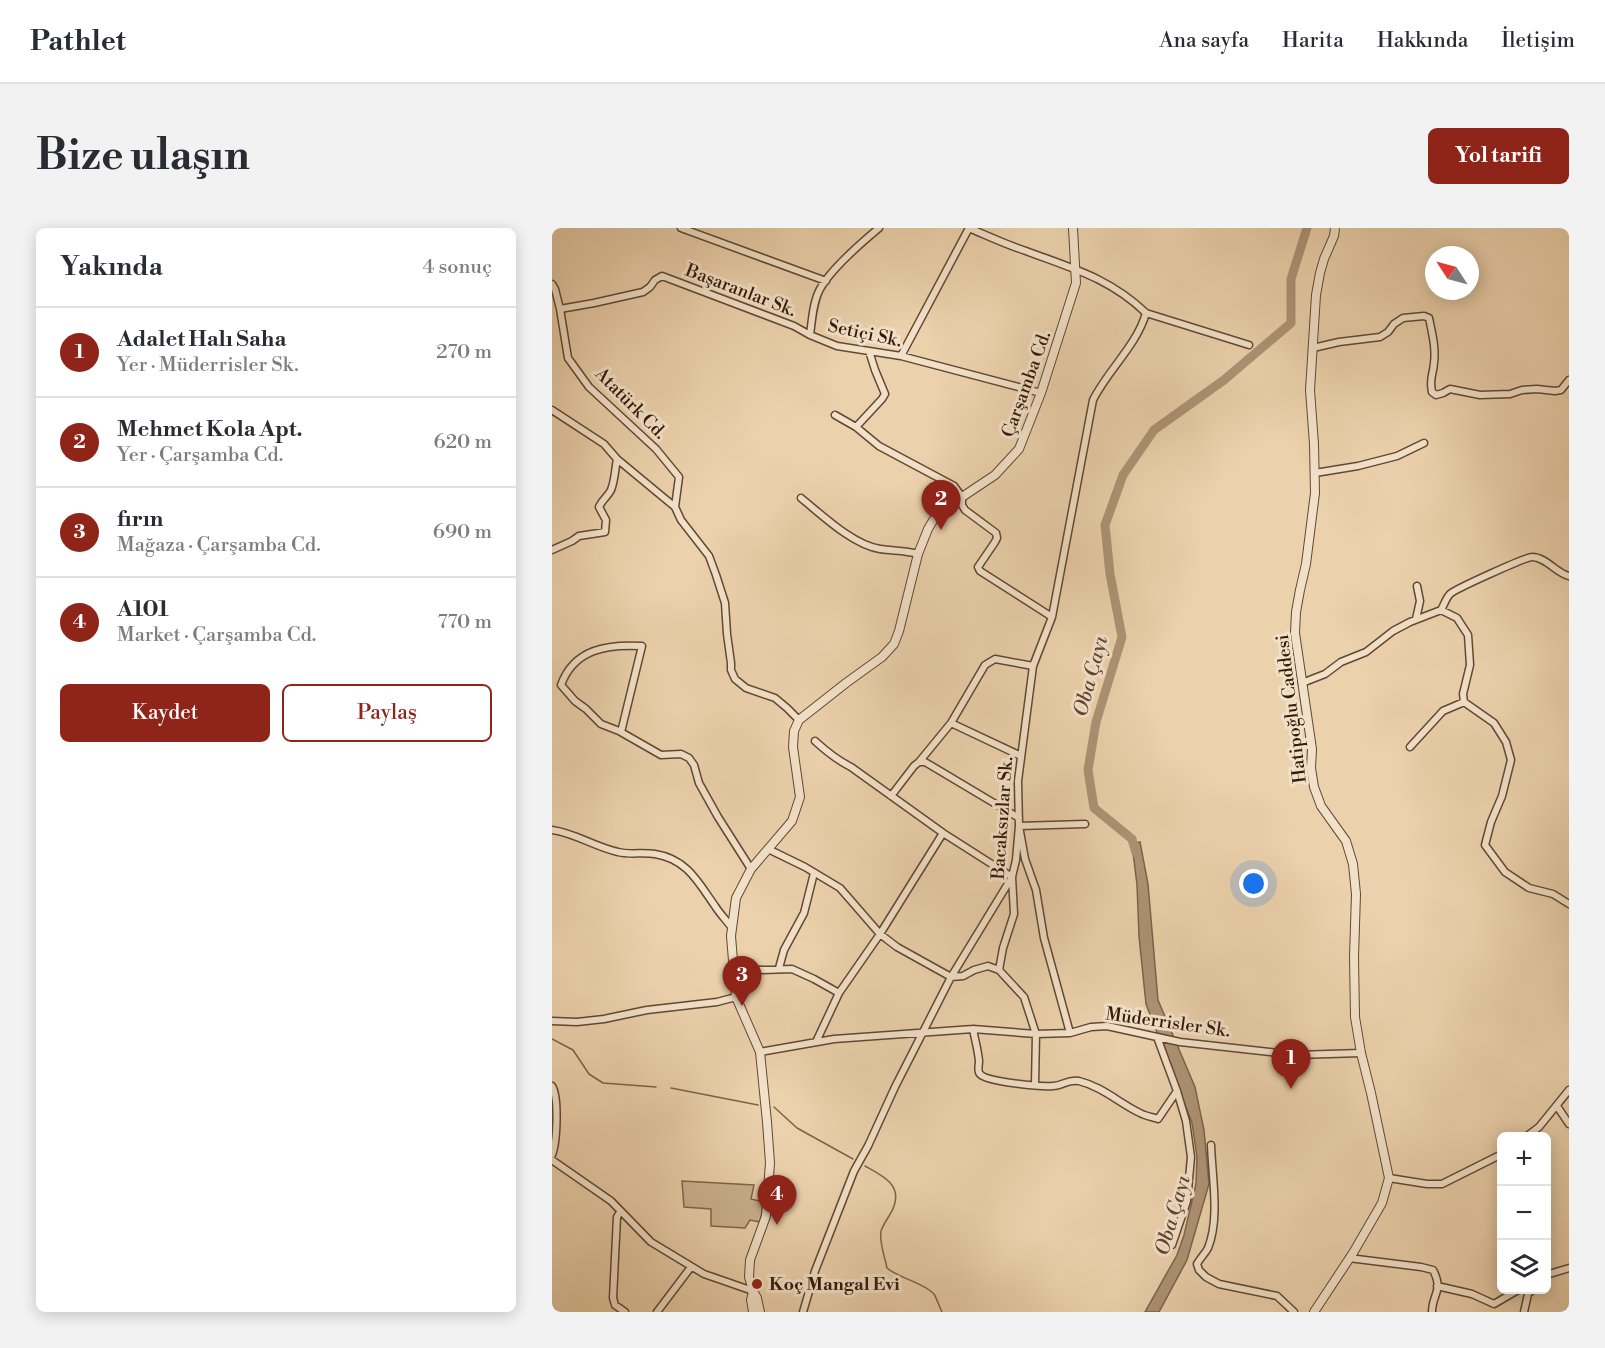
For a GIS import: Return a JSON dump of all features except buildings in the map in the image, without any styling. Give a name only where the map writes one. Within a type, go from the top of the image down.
[{"type":"street","points":[[681,228],[826,281]]},
{"type":"street","name":"Setiçi Sk.","points":[[879,228],[832,273],[820,290],[810,335],[837,346],[902,356],[1041,393]]},
{"type":"street","points":[[902,356],[969,228],[1024,251],[1076,268],[1105,282],[1133,300],[1146,313],[1249,345]]},
{"type":"street","name":"Çarşamba Cd.","points":[[799,720],[882,657],[894,644],[900,631],[918,554],[937,514],[995,474],[1019,448],[1041,393],[1076,283],[1074,228]]},
{"type":"street","name":"Hatipoğlu Caddesi","points":[[1335,228],[1320,273],[1316,295],[1310,390],[1315,493],[1312,525],[1296,612],[1295,633],[1312,749],[1311,768],[1314,787],[1321,806],[1346,841],[1353,864],[1356,894],[1355,1017],[1389,1178]]},
{"type":"street","name":"Başaranlar Sk.","points":[[560,309],[643,292],[662,276],[794,326],[810,335]]},
{"type":"street","name":"Atatürk Cd.","points":[[552,284],[560,309],[568,358],[589,387],[656,449],[679,477],[675,507]]},
{"type":"street","name":"Bacaksızlar Sk.","points":[[999,970],[1003,948],[1014,914],[1012,877],[1019,826],[1018,781],[1033,666],[1052,616],[1093,399],[1099,387],[1134,339],[1146,313]]},
{"type":"street","points":[[1313,348],[1380,337],[1403,318],[1424,316],[1429,318],[1434,349],[1434,364],[1430,380],[1432,392],[1436,394],[1450,389],[1480,395],[1510,394],[1537,389],[1555,392],[1561,390],[1569,380]]},
{"type":"street","points":[[856,427],[885,394],[869,351]]},
{"type":"street","points":[[552,410],[604,444],[617,459],[675,507],[681,520],[709,556],[716,575],[724,603],[731,670],[735,679],[746,688],[775,698],[799,720],[794,731],[793,747],[801,797],[792,821],[751,869],[736,898],[731,936],[736,997],[760,1052],[767,1122],[770,1163],[766,1216],[750,1260],[749,1277],[760,1312]]},
{"type":"street","points":[[836,415],[856,427],[879,446],[954,486],[962,497],[965,510],[996,533],[997,538],[978,567],[980,571],[1052,616]]},
{"type":"street","points":[[1315,473],[1358,466],[1397,456],[1424,443]]},
{"type":"street","points":[[552,550],[579,536],[605,532],[606,520],[599,507],[602,500],[610,493],[617,459]]},
{"type":"street","points":[[801,498],[841,530],[863,544],[879,549],[906,550],[918,554]]},
{"type":"street","points":[[1302,683],[1325,674],[1341,662],[1366,652],[1393,631],[1441,610],[1449,595],[1458,589],[1525,558],[1537,558],[1563,575],[1569,576]]},
{"type":"street","points":[[1416,619],[1420,601],[1417,586]]},
{"type":"street","points":[[1441,610],[1457,618],[1468,635],[1470,665],[1463,694],[1464,702],[1494,723],[1506,742],[1511,760],[1502,796],[1491,822],[1485,845],[1505,872],[1529,888],[1553,894],[1569,904]]},
{"type":"street","points":[[621,732],[642,646],[625,645],[597,649],[586,654],[579,658],[566,673],[561,685],[601,724],[621,732],[661,755],[681,754],[689,758],[699,783],[751,869]]},
{"type":"street","points":[[891,796],[951,723],[989,661],[995,659],[1033,666]]},
{"type":"street","points":[[1410,747],[1443,711],[1464,702]]},
{"type":"street","points":[[951,723],[1021,756]]},
{"type":"street","points":[[803,1312],[815,1271],[854,1170],[951,977],[1012,877],[943,833],[851,767],[840,762],[815,741]]},
{"type":"street","points":[[919,762],[925,762],[1019,818]]},
{"type":"street","points":[[1070,1033],[1044,938],[1019,826],[1085,824]]},
{"type":"street","points":[[552,830],[567,833],[619,853],[653,854],[670,858],[687,868],[700,882],[732,928]]},
{"type":"street","points":[[816,1042],[839,993],[943,833]]},
{"type":"street","points":[[768,849],[840,888],[880,933],[897,947],[951,977],[963,976],[988,966],[999,970],[1024,997],[1036,1034],[1035,1085]]},
{"type":"street","points":[[780,969],[784,950],[804,913],[814,873]]},
{"type":"street","points":[[758,970],[792,969],[839,993]]},
{"type":"street","points":[[552,1021],[577,1022],[604,1019],[647,1010],[717,1002],[736,997]]},
{"type":"street","name":"Müderrisler Sk.","points":[[760,1052],[834,1039],[973,1029],[1036,1034],[1070,1033],[1091,1027],[1107,1026],[1157,1038],[1296,1055],[1361,1053]]},
{"type":"street","points":[[973,1029],[979,1071],[981,1076],[989,1079],[1052,1086],[1066,1081],[1078,1081],[1103,1090],[1141,1114],[1158,1119],[1177,1091]]},
{"type":"street","points":[[1157,1038],[1186,1121],[1191,1157],[1187,1201],[1172,1245]]},
{"type":"street","points":[[552,1086],[555,1090],[556,1106],[555,1147],[552,1155]]},
{"type":"street","points":[[1534,1132],[1569,1090]]},
{"type":"street","points":[[1557,1106],[1569,1124]]},
{"type":"street","points":[[1211,1145],[1213,1232],[1207,1250],[1197,1264],[1199,1270],[1219,1284],[1277,1296],[1294,1312]]},
{"type":"street","points":[[1314,1312],[1382,1203],[1389,1178],[1442,1184],[1497,1156]]},
{"type":"street","points":[[552,1160],[611,1201],[651,1242],[704,1274],[753,1291]]},
{"type":"street","points":[[620,1212],[617,1216],[613,1298],[615,1305],[625,1312]]},
{"type":"street","points":[[1349,1258],[1433,1270],[1437,1278],[1438,1292],[1432,1304],[1432,1312]]},
{"type":"street","points":[[657,1312],[691,1267]]},
{"type":"street","points":[[1551,1273],[1569,1268]]},
{"type":"street","points":[[1437,1286],[1472,1294],[1494,1304],[1511,1294]]},
{"type":"street","points":[[753,1291],[751,1300],[753,1312]]},
{"type":"street","points":[[1524,1312],[1527,1294]]},
{"type":"shaded area","points":[[1140,842],[1148,884],[1158,1000],[1195,1087],[1204,1130],[1209,1184],[1187,1260],[1159,1312],[1145,1312],[1177,1255],[1184,1235],[1196,1184],[1197,1157],[1192,1123],[1146,1004],[1132,844]]},
{"type":"shaded area","points":[[682,1181],[754,1185],[751,1199],[764,1202],[760,1222],[750,1220],[745,1228],[711,1226],[711,1209],[684,1207]]},
{"type":"waterway","name":"Oba Çayı","points":[[1136,853],[1132,839],[1094,808],[1088,770],[1096,722],[1122,637],[1110,574],[1105,525],[1123,475],[1154,430],[1224,380],[1291,323],[1291,279],[1307,228]]},
{"type":"waterway","points":[[552,1039],[573,1050],[589,1074],[603,1083],[656,1087]]},
{"type":"waterway","points":[[671,1088],[758,1105]]},
{"type":"waterway","points":[[774,1107],[797,1128],[853,1159]]},
{"type":"waterway","points":[[865,1166],[888,1181],[895,1192],[894,1206],[881,1231],[881,1245],[887,1268],[929,1290],[934,1294],[942,1312]]},
{"type":"place","name":"Mehmet Kola Apt.","points":[[941,530]]},
{"type":"place","name":"fırın","points":[[742,1006]]},
{"type":"place","name":"Adalet Halı Saha","points":[[1291,1089]]},
{"type":"place","name":"A101","points":[[777,1225]]},
{"type":"place","name":"Koç Mangal Evi","points":[[757,1284]]}]
